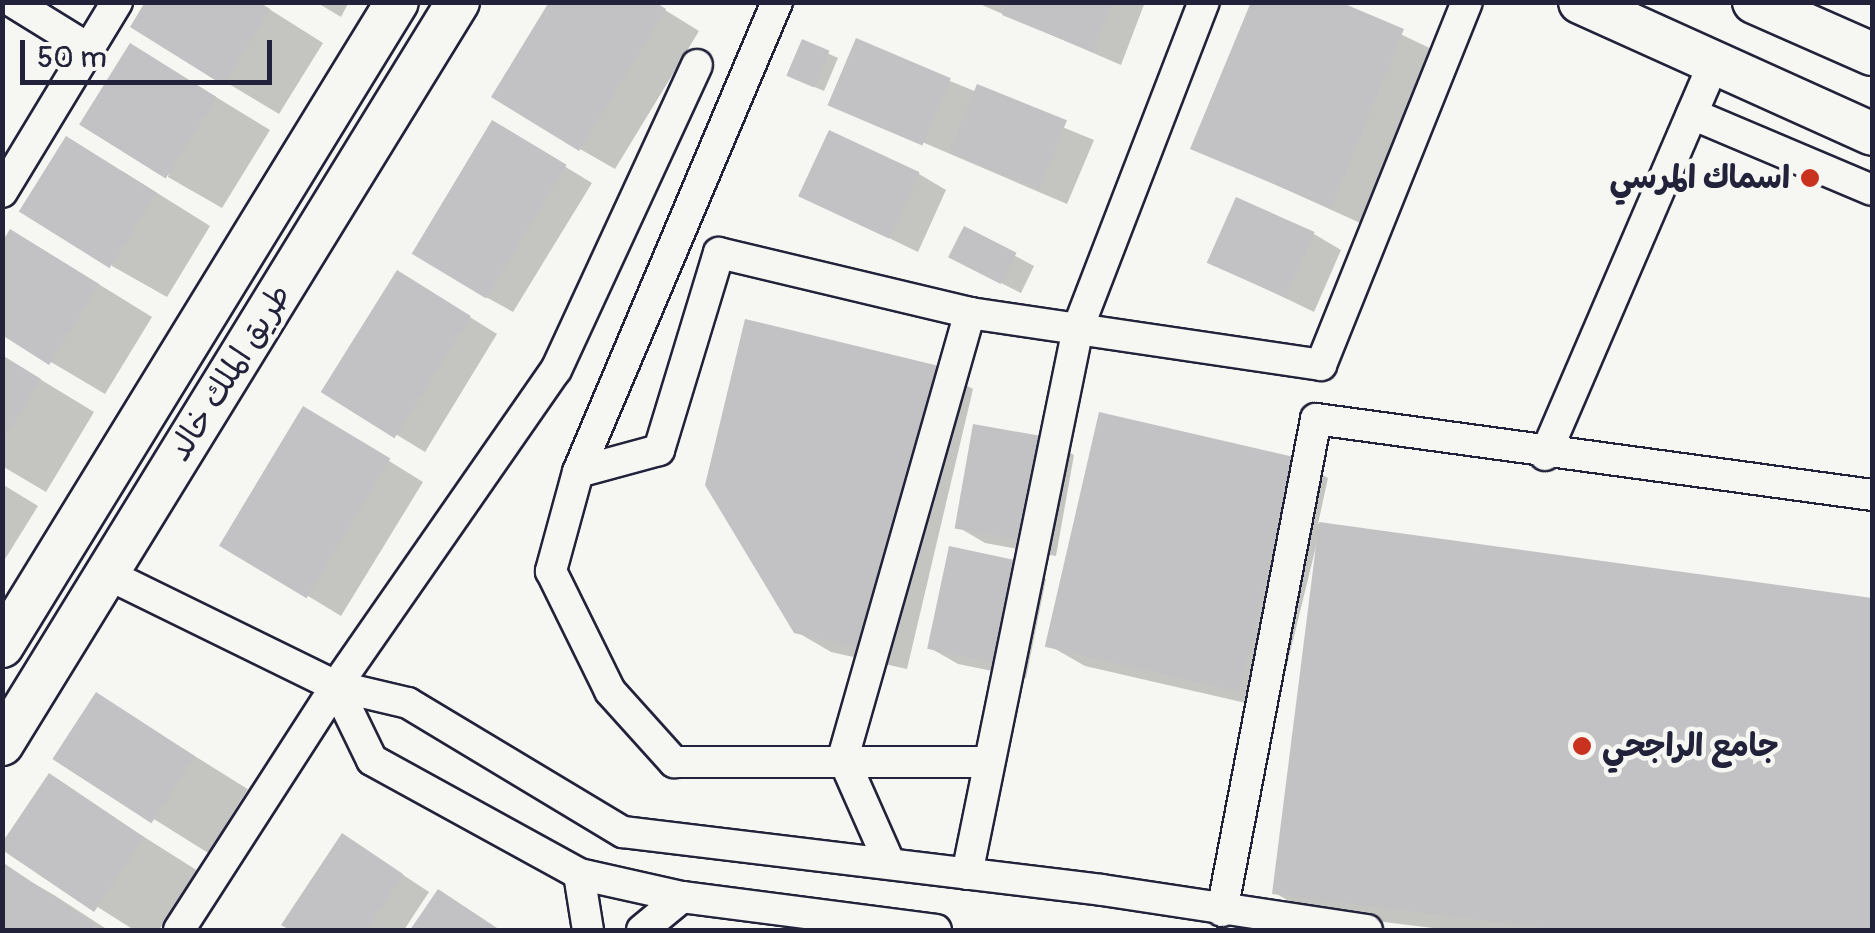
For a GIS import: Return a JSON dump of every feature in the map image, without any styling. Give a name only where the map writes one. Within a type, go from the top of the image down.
[{"type":"main road","name":"طريق الملك خالد","points":[[2,646],[397,2]]},
{"type":"main road","name":"طريق الملك خالد","points":[[2,744],[458,2]]},
{"type":"main road","points":[[1580,2],[1872,134]]},
{"type":"main road","points":[[1754,2],[1872,54]]},
{"type":"street","points":[[12,2],[89,49]]},
{"type":"street","points":[[2,192],[118,2]]},
{"type":"street","points":[[777,2],[578,472],[551,570],[610,691],[674,762],[843,758],[989,762]]},
{"type":"street","points":[[966,874],[1078,328],[1204,2]]},
{"type":"street","points":[[578,472],[660,450],[719,253],[970,312],[1321,366],[1467,2]]},
{"type":"street","points":[[1545,454],[1714,62]]},
{"type":"street","points":[[179,930],[336,686],[556,370],[698,66]]},
{"type":"street","points":[[1692,114],[1872,190]]},
{"type":"street","points":[[890,864],[843,758],[970,312]]},
{"type":"street","points":[[1222,910],[1316,419],[1545,454],[1872,495]]},
{"type":"street","points":[[107,574],[336,686],[408,703],[623,832],[966,874],[1366,930]]},
{"type":"street","points":[[336,686],[372,760],[579,874],[682,897],[936,930]]},
{"type":"street","points":[[579,874],[588,930]]},
{"type":"street","points":[[642,930],[682,897]]},
{"type":"building","points":[[145,2],[259,2],[270,9],[223,85],[130,27]]},
{"type":"building","points":[[549,2],[655,2],[666,9],[579,151],[491,97]]},
{"type":"building","points":[[1007,2],[1112,2],[1093,52],[1002,15]]},
{"type":"building","points":[[1251,2],[1340,2],[1404,29],[1331,208],[1190,149]]},
{"type":"building","points":[[856,38],[951,78],[922,145],[827,105]]},
{"type":"building","points":[[802,39],[830,51],[814,88],[786,76]]},
{"type":"building","points":[[130,43],[217,97],[166,178],[79,124]]},
{"type":"building","points":[[977,84],[1067,120],[1039,189],[949,153]]},
{"type":"building","points":[[492,120],[567,165],[486,299],[412,254]]},
{"type":"building","points":[[829,130],[920,172],[889,238],[798,196]]},
{"type":"building","points":[[66,136],[157,193],[110,268],[19,211]]},
{"type":"building","points":[[1236,197],[1315,232],[1285,298],[1207,263]]},
{"type":"building","points":[[964,226],[1017,253],[1001,284],[948,257]]},
{"type":"building","points":[[10,229],[99,284],[49,365],[2,335],[2,242]]},
{"type":"building","points":[[397,270],[471,316],[394,438],[321,392]]},
{"type":"building","points":[[745,319],[939,366],[872,651],[794,633],[705,485]]},
{"type":"building","points":[[2,355],[41,379],[2,442]]},
{"type":"building","points":[[303,406],[390,459],[306,598],[219,546]]},
{"type":"building","points":[[1099,412],[1294,457],[1240,692],[1045,647]]},
{"type":"building","points":[[973,424],[1047,437],[1028,541],[955,528]]},
{"type":"building","name":"جامع الراجحي","points":[[1319,522],[1872,598],[1872,930],[1562,930],[1272,894]]},
{"type":"building","points":[[949,546],[1020,561],[999,664],[927,649]]},
{"type":"building","points":[[96,692],[195,756],[151,823],[52,759]]},
{"type":"building","points":[[49,773],[144,837],[94,912],[2,850],[2,843]]},
{"type":"building","points":[[342,833],[403,874],[366,930],[290,930],[281,925]]},
{"type":"building","points":[[2,862],[96,925],[92,930],[2,930]]},
{"type":"building","points":[[438,889],[500,930],[410,930]]},
{"type":"place","name":"اسماك المرسي","points":[[1810,178]]},
{"type":"place","name":"جامع الراجحي","points":[[1582,746]]}]
